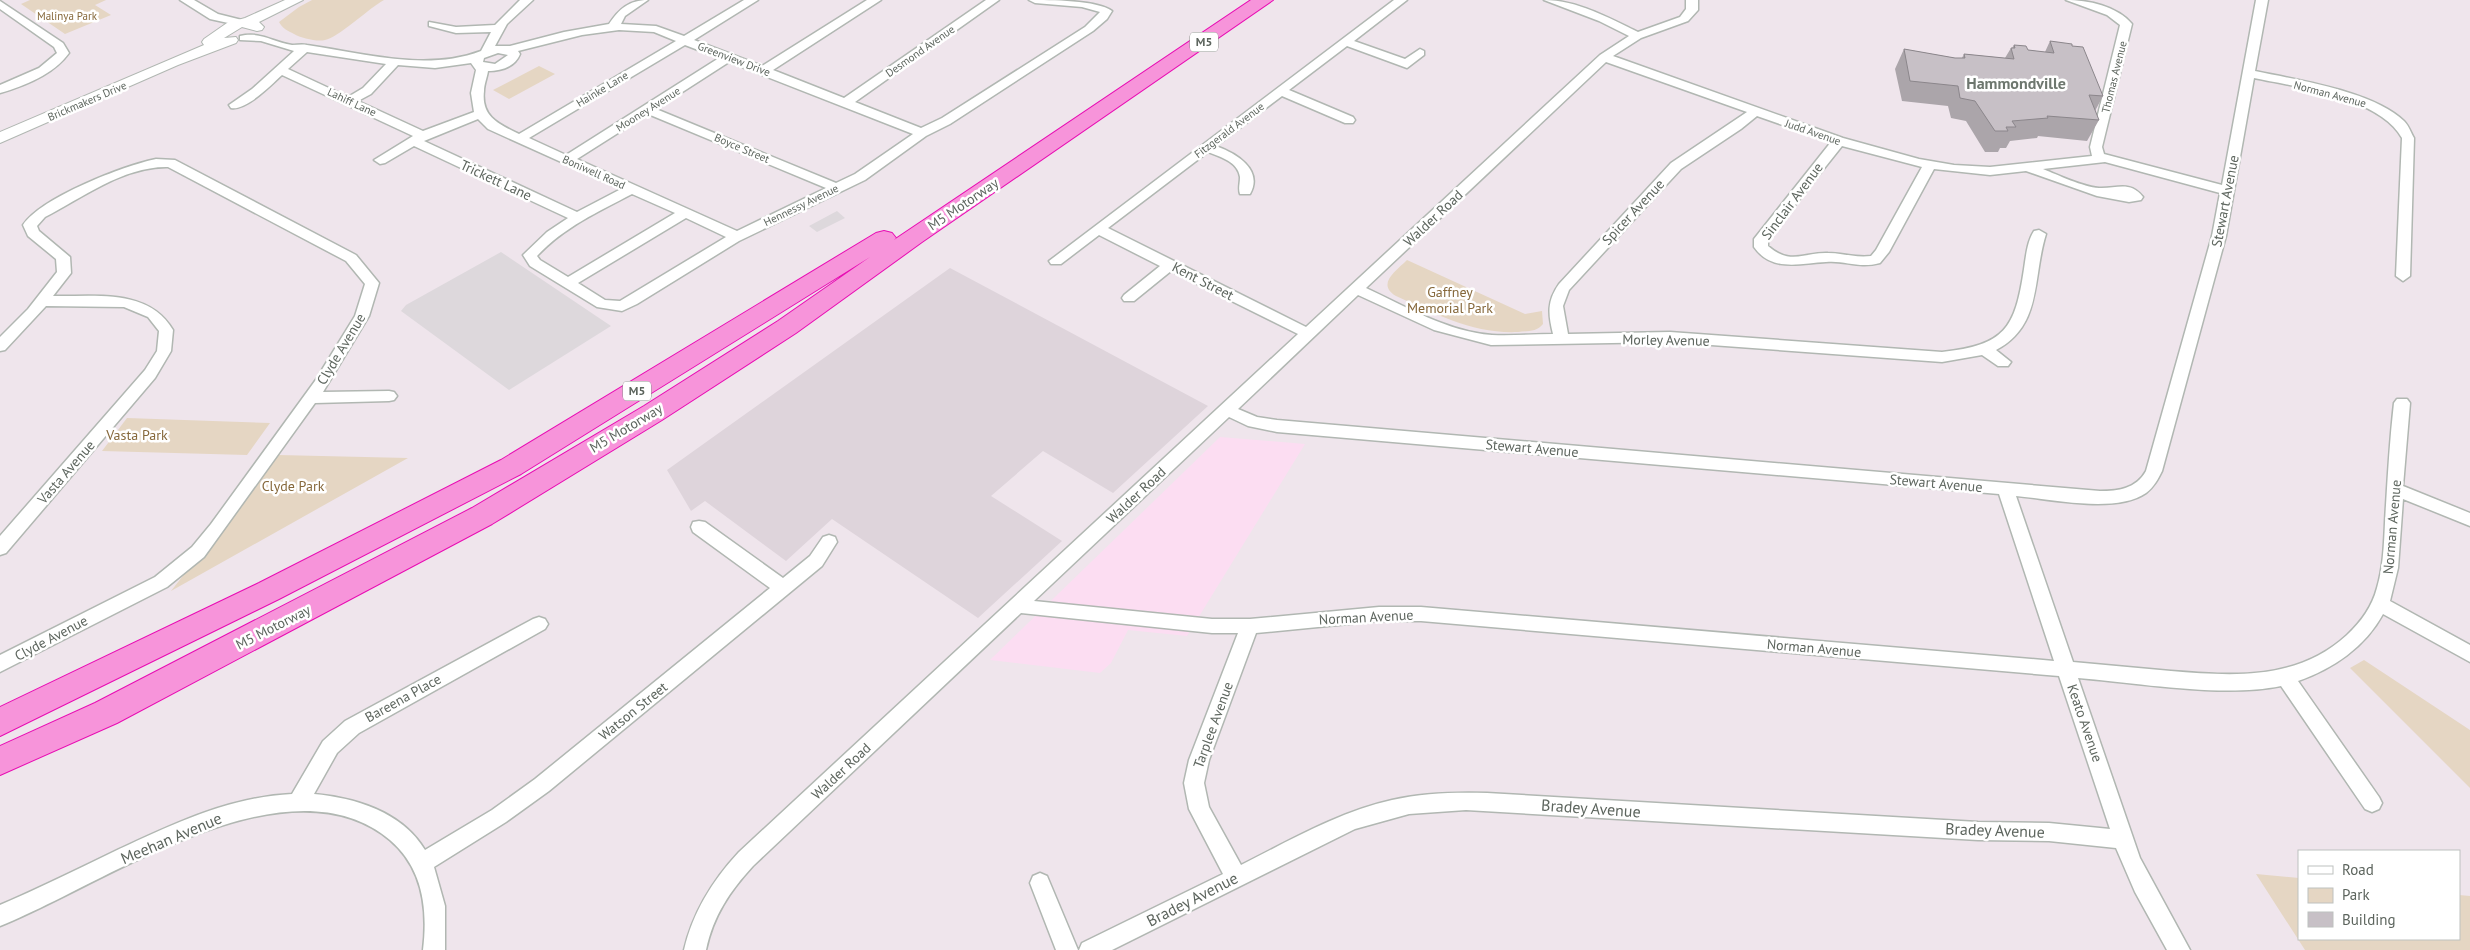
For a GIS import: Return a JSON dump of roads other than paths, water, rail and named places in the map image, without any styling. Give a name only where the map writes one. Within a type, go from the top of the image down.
[{"type":"highway","name":"M5 Motorway","points":[[0,722],[269,591],[511,467],[898,228],[1240,0]]},
{"type":"highway","name":"M5 Motorway","points":[[0,760],[124,704],[291,618],[482,516],[653,413],[787,327],[914,237],[1264,0]]},
{"type":"street","points":[[186,0],[214,17],[251,25],[279,35],[305,48]]},
{"type":"street","points":[[229,36],[296,0]]},
{"type":"street","points":[[380,160],[418,139],[480,114],[478,87],[482,72],[481,59],[496,31],[516,8],[527,0]]},
{"type":"street","points":[[613,27],[621,14],[642,0]]},
{"type":"street","name":"Hainke Lane","points":[[519,139],[752,0]]},
{"type":"street","points":[[765,70],[875,0]]},
{"type":"street","name":"Desmond Avenue","points":[[847,102],[992,0]]},
{"type":"street","name":"Hennessy Avenue","points":[[632,189],[579,218],[539,244],[530,255],[535,263],[602,304],[622,306],[738,236],[860,177],[908,146],[922,133],[946,121],[1089,30],[1103,17],[1106,11],[1100,6],[1089,4],[1035,0]]},
{"type":"street","name":"Fitzgerald Avenue","points":[[1056,260],[1402,0]]},
{"type":"street","points":[[1550,0],[1603,19],[1637,36]]},
{"type":"street","name":"Walder Road","points":[[695,950],[700,927],[711,903],[735,870],[1604,57],[1637,36],[1684,19],[1692,10],[1692,0]]},
{"type":"street","name":"Stewart Avenue","points":[[1227,410],[1254,422],[1277,426],[2005,489],[2110,497],[2128,495],[2148,483],[2156,464],[2206,285],[2228,191],[2262,0]]},
{"type":"street","name":"Thomas Avenue","points":[[2077,1],[2111,13],[2126,24],[2096,147],[2099,158]]},
{"type":"street","points":[[0,4],[59,45],[62,49],[60,58]]},
{"type":"street","points":[[214,17],[229,36],[262,38],[286,48],[305,48],[352,57],[435,64],[481,59],[510,52]]},
{"type":"street","points":[[433,24],[456,30],[496,31]]},
{"type":"street","points":[[229,36],[251,25]]},
{"type":"street","name":"Greenview Drive","points":[[500,66],[510,52],[581,31],[613,27],[656,29],[847,102],[922,133]]},
{"type":"street","points":[[496,31],[497,41],[510,52]]},
{"type":"street","name":"Brickmakers Drive","points":[[0,138],[229,36]]},
{"type":"street","points":[[1346,42],[1407,64],[1420,53]]},
{"type":"street","points":[[234,105],[256,92],[305,48]]},
{"type":"street","name":"Mooney Avenue","points":[[567,160],[730,57]]},
{"type":"street","name":"Judd Avenue","points":[[1604,57],[1839,141],[1929,166],[1984,171],[2099,158],[2124,162],[2228,191]]},
{"type":"street","points":[[0,89],[34,74],[60,58],[76,58]]},
{"type":"street","points":[[478,87],[500,66],[481,59]]},
{"type":"street","points":[[350,101],[367,91],[395,61]]},
{"type":"street","name":"Lahiff Lane","points":[[280,70],[350,101],[418,139]]},
{"type":"street","name":"Norman Avenue","points":[[2250,73],[2366,103],[2387,113],[2403,126],[2408,138],[2403,276]]},
{"type":"street","points":[[1281,91],[1349,120]]},
{"type":"street","name":"Boyce Street","points":[[647,109],[836,188]]},
{"type":"street","name":"Spicer Avenue","points":[[1562,340],[1554,310],[1557,298],[1564,287],[1676,166],[1746,121],[1755,111]]},
{"type":"street","name":"Boniwell Road","points":[[480,114],[492,126],[519,139],[738,236]]},
{"type":"street","name":"Trickett Lane","points":[[418,139],[579,218]]},
{"type":"street","name":"Sinclair Avenue","points":[[1839,141],[1761,239],[1761,247],[1770,255],[1801,262],[1827,257],[1856,262],[1875,260],[1882,252],[1929,166]]},
{"type":"street","points":[[1207,147],[1233,159],[1244,167],[1248,178],[1245,191]]},
{"type":"street","name":"Clyde Avenue","points":[[0,346],[43,301],[64,273],[63,257],[33,232],[30,226],[40,214],[140,166],[161,162],[170,163],[351,258],[372,283],[362,316],[310,398],[218,529],[192,558],[161,582],[0,664]]},
{"type":"street","name":"Judd Avenue","points":[[2029,167],[2041,174],[2100,192]]},
{"type":"street","points":[[568,283],[685,213]]},
{"type":"street","name":"Kent Street","points":[[1098,229],[1309,334]]},
{"type":"street","name":"Morley Avenue","points":[[1357,289],[1442,328],[1468,337],[1505,341],[1670,337],[1928,357],[1956,355],[1984,349],[2007,335],[2022,316],[2033,250],[2039,234]]},
{"type":"street","points":[[1129,298],[1170,265]]},
{"type":"street","name":"Vasta Avenue","points":[[0,548],[150,374],[164,350],[166,330],[153,314],[126,302],[43,301]]},
{"type":"street","points":[[1984,349],[2003,362]]},
{"type":"street","points":[[310,398],[388,396]]},
{"type":"street","name":"Norman Avenue","points":[[1018,606],[1212,626],[1250,626],[1379,614],[1414,614],[2216,682],[2264,681],[2285,677],[2323,662],[2351,643],[2367,625],[2380,604],[2390,565],[2402,403]]},
{"type":"street","name":"Keato Avenue","points":[[2005,489],[2124,840],[2139,879],[2179,950]]},
{"type":"street","points":[[2395,489],[2470,520]]},
{"type":"street","points":[[699,527],[783,588]]},
{"type":"street","name":"Watson Street","points":[[423,864],[542,785],[816,561],[829,542]]},
{"type":"street","points":[[2380,604],[2470,654]]},
{"type":"street","name":"Bareena Place","points":[[298,803],[330,747],[352,726],[539,624]]},
{"type":"street","name":"Tarplee Avenue","points":[[1236,878],[1198,809],[1194,783],[1198,760],[1250,626]]},
{"type":"street","points":[[2285,677],[2372,803]]},
{"type":"street","name":"Bradey Avenue","points":[[1090,950],[1370,814],[1406,804],[1442,801],[1492,802],[1978,831],[2049,832],[2124,840]]},
{"type":"street","name":"Meehan Avenue","points":[[0,916],[202,822],[241,811],[298,803],[333,805],[377,819],[401,835],[423,864],[434,896],[436,936],[434,950]]},
{"type":"street","points":[[1040,883],[1067,950]]},
{"type":"district","name":"Hammondville","points":[[2016,83]]},
{"type":"park label","name":"Malinya Park","points":[[67,16]]},
{"type":"park label","name":"Gaffney Memorial Park","points":[[1450,300]]},
{"type":"park label","name":"Vasta Park","points":[[137,435]]},
{"type":"park label","name":"Clyde Park","points":[[293,486]]}]
